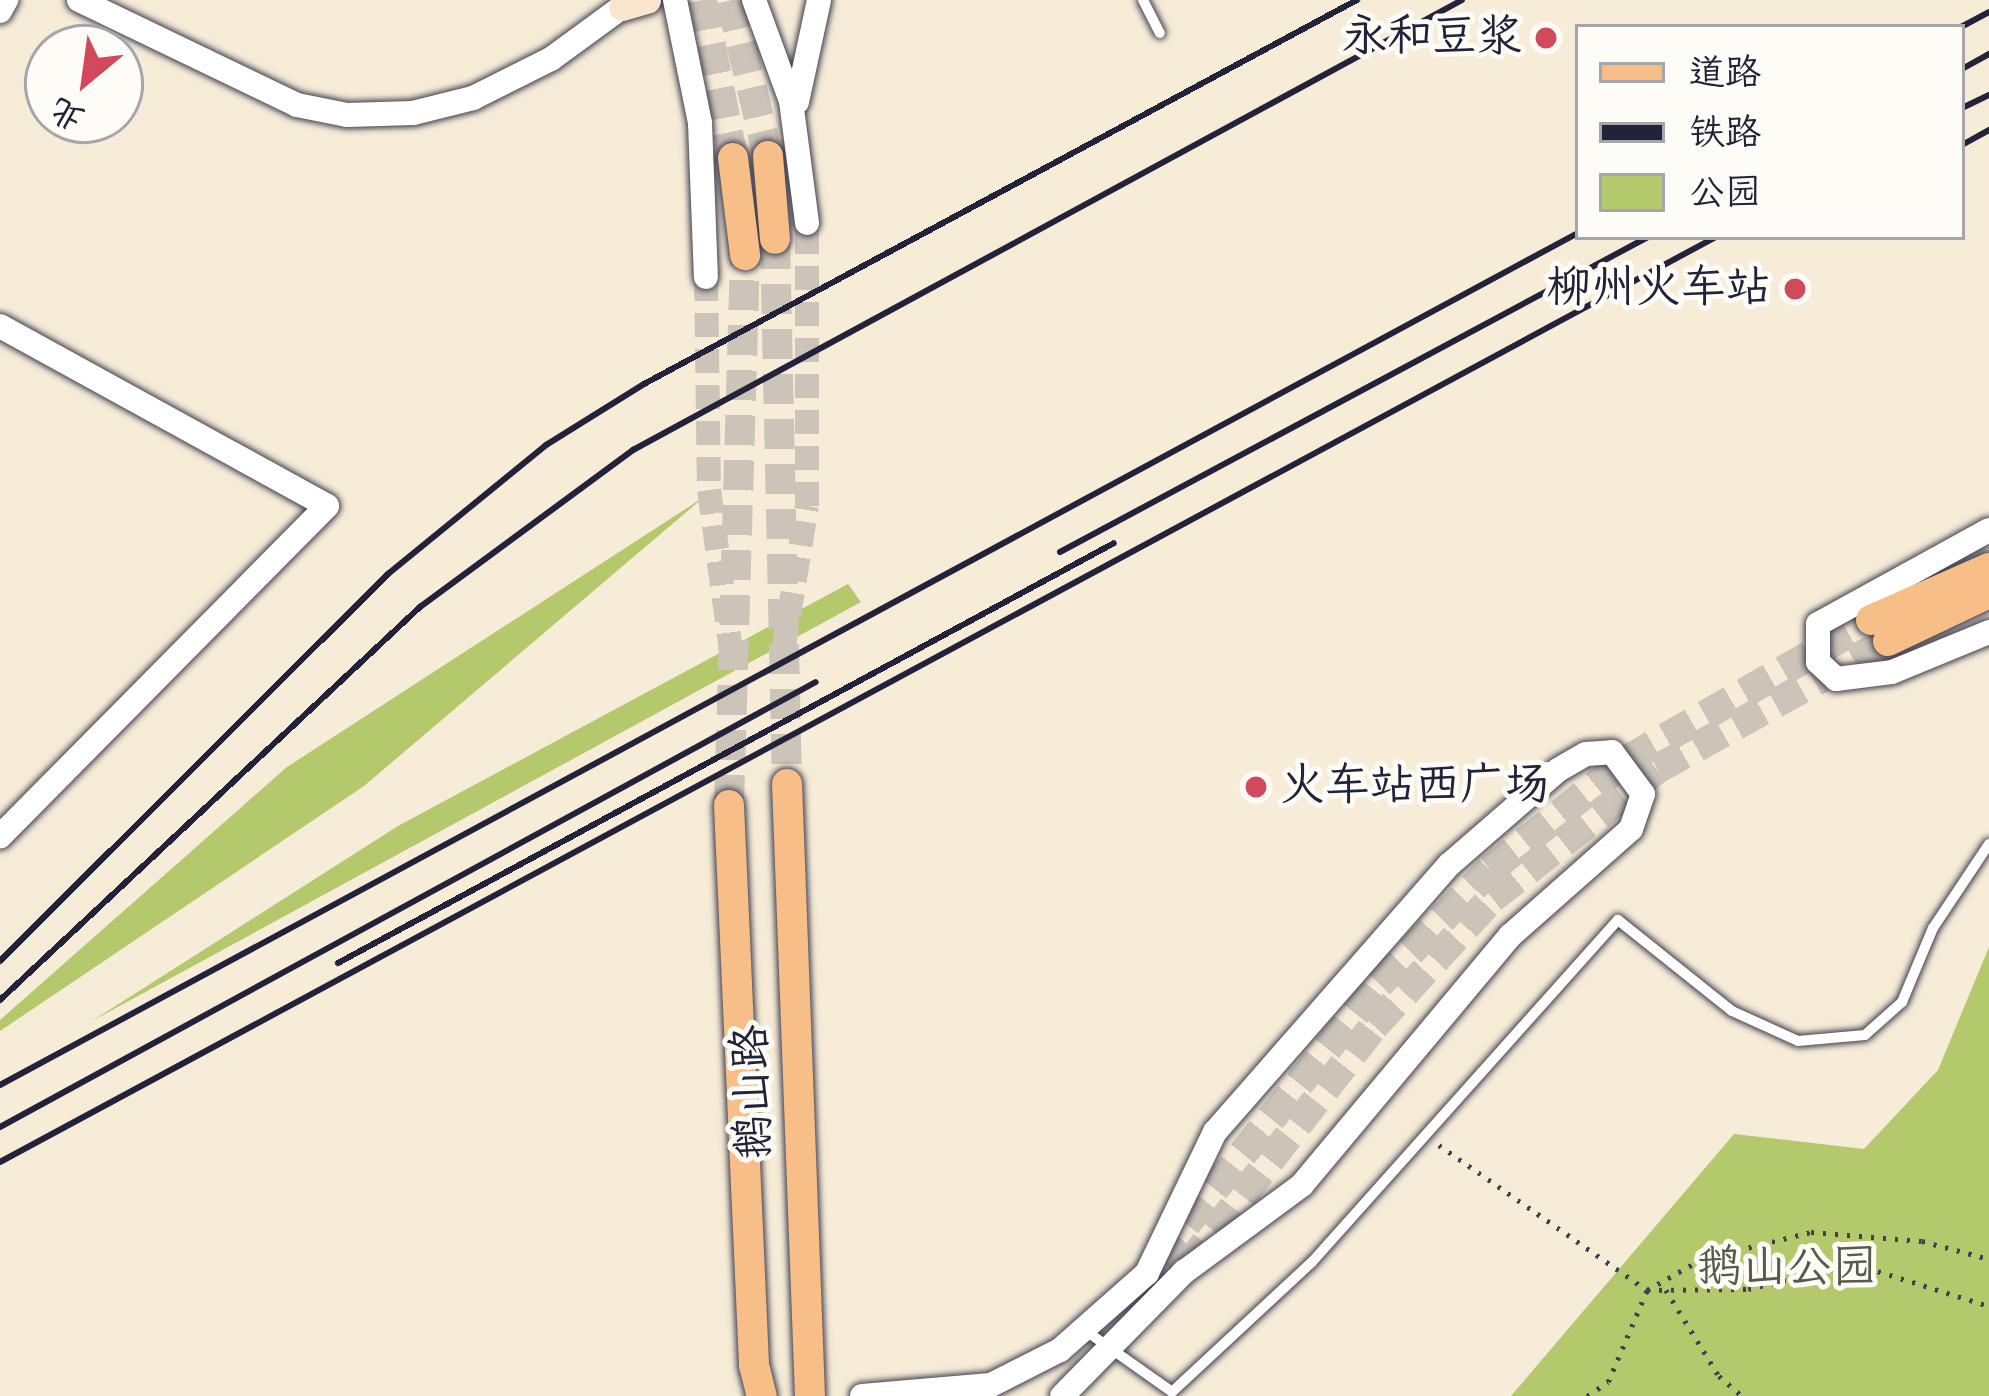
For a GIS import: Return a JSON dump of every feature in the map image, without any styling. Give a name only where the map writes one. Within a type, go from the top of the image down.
[{"type":"main road","points":[[768,156],[776,239]]},
{"type":"main road","points":[[733,158],[745,255]]},
{"type":"main road","points":[[1989,568],[1879,630],[1989,593]]},
{"type":"main road","name":"鹅山路","points":[[788,784],[810,1396]]},
{"type":"main road","name":"鹅山路","points":[[729,805],[754,1365],[762,1396]]},
{"type":"street","points":[[0,10],[6,0]]},
{"type":"street","points":[[79,0],[297,105],[347,115],[413,113],[473,98],[551,59],[634,4]]},
{"type":"street","points":[[676,0],[700,123],[706,277]]},
{"type":"street","points":[[754,0],[796,123]]},
{"type":"street","points":[[807,223],[796,123],[800,64],[820,0]]},
{"type":"street","points":[[0,326],[328,506],[0,837]]},
{"type":"street","points":[[1989,530],[1819,624],[1819,662],[1836,680],[1892,672],[1989,632]]},
{"type":"street","points":[[862,1396],[991,1385],[1083,1329],[1147,1273],[1215,1132],[1335,991],[1532,790],[1586,754],[1612,752],[1643,794],[1631,829],[1510,936],[1302,1185],[1184,1272],[1111,1352],[1062,1396]]},
{"type":"lane","points":[[1160,0],[1144,3],[1160,33]]},
{"type":"lane","points":[[1083,1329],[1172,1392],[1312,1262],[1422,1133],[1618,920],[1732,1011],[1798,1041],[1865,1035],[1902,1002],[1933,928],[1989,844]]},
{"type":"path","points":[[1422,1133],[1647,1290],[1748,1289],[1855,1264],[1989,1306]]},
{"type":"path","points":[[1587,1396],[1607,1382],[1647,1290],[1702,1259],[1811,1232],[1922,1241],[1989,1259]]},
{"type":"path","points":[[1666,1290],[1719,1376],[1742,1396]]},
{"type":"green space","points":[[704,497],[364,786],[0,1031],[0,1020],[287,767]]},
{"type":"green space","points":[[848,584],[861,602],[92,1021],[398,826]]},
{"type":"green space","name":"鹅山公园","points":[[1989,947],[1989,1396],[1511,1396],[1734,1134],[1864,1149],[1938,1070]]},
{"type":"tunnel","points":[[702,0],[733,158]]},
{"type":"tunnel","points":[[731,0],[768,156]]},
{"type":"tunnel","points":[[783,652],[807,506],[807,223]]},
{"type":"tunnel","points":[[775,239],[787,784]]},
{"type":"tunnel","points":[[729,805],[745,255]]},
{"type":"tunnel","points":[[706,277],[709,490],[733,666]]},
{"type":"tunnel","points":[[1158,1259],[1379,984],[1490,870],[1627,760],[1871,620]]},
{"type":"tunnel","points":[[1187,1267],[1374,1026],[1492,898],[1657,769],[1888,641]]},
{"type":"railway","points":[[0,961],[388,574],[546,445],[644,384],[1357,0]]},
{"type":"railway","points":[[0,1000],[420,607],[633,450],[1462,0]]},
{"type":"railway","points":[[1965,25],[1989,12]]},
{"type":"railway","points":[[1965,67],[1989,54]]},
{"type":"railway","points":[[1965,107],[1989,95]]},
{"type":"railway","points":[[1965,143],[1989,130]]},
{"type":"railway","points":[[0,1085],[1575,235]]},
{"type":"railway","points":[[1060,552],[1642,240]]},
{"type":"railway","points":[[0,1162],[1710,240]]},
{"type":"railway","points":[[338,963],[1114,543]]},
{"type":"railway","points":[[0,1127],[816,682]]},
{"type":"place","name":"永和豆浆","points":[[1546,38]]},
{"type":"place","name":"柳州火车站","points":[[1795,289]]},
{"type":"place","name":"火车站西广场","points":[[1256,787]]}]
